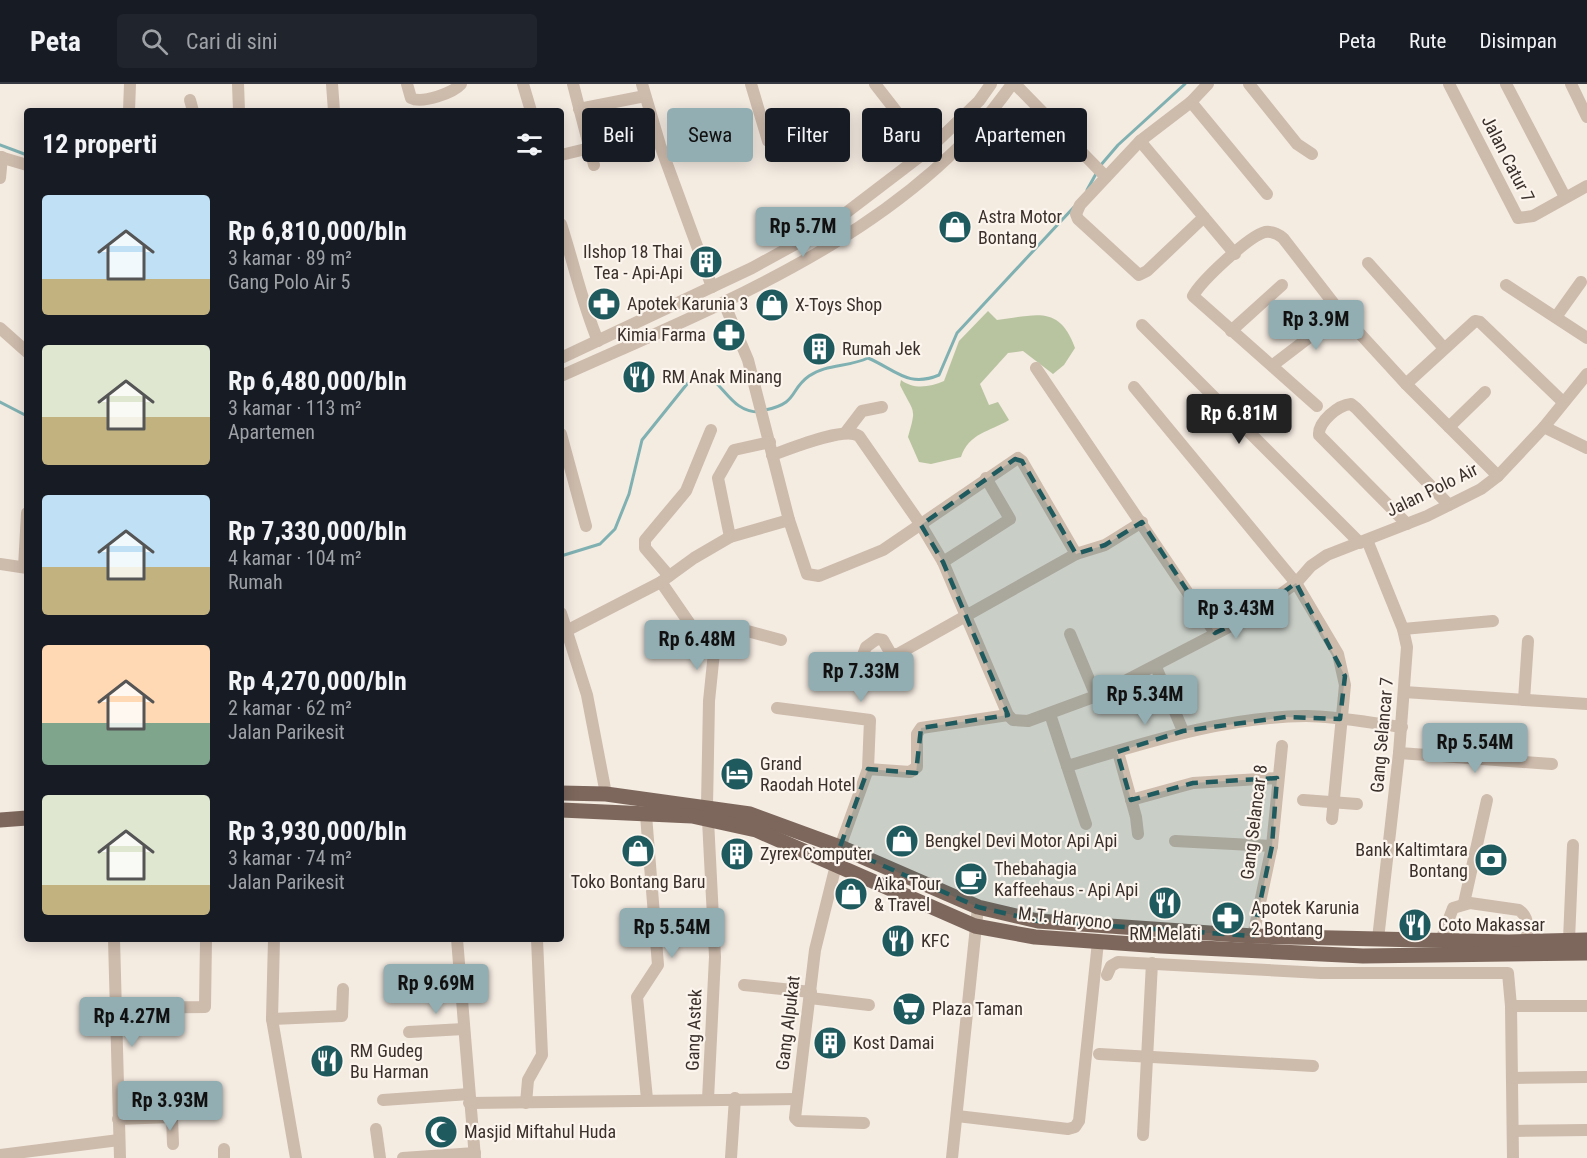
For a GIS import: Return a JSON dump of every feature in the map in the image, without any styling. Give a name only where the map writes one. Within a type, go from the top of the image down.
[{"type":"main road","name":"M.T. Haryono","points":[[564,793],[606,794],[708,813],[756,830],[975,927],[1035,937],[1363,956],[1509,948],[1527,941],[1587,940]]},
{"type":"main road","name":"M.T. Haryono","points":[[564,810],[646,815],[750,814],[840,847],[978,907],[1038,921],[1253,936],[1441,939],[1509,948],[1587,953]]},
{"type":"main road","points":[[0,820],[24,818]]},
{"type":"street","points":[[129,108],[130,84]]},
{"type":"street","points":[[238,84],[238,108]]},
{"type":"street","points":[[332,84],[334,108]]},
{"type":"street","points":[[407,84],[411,98],[418,100],[449,92],[461,84]]},
{"type":"street","points":[[523,84],[530,108]]},
{"type":"street","points":[[573,84],[582,120]]},
{"type":"street","points":[[751,84],[765,131]]},
{"type":"street","points":[[874,84],[893,108]]},
{"type":"street","points":[[942,137],[979,101],[991,84]]},
{"type":"street","points":[[564,375],[724,303],[824,249],[889,205],[938,165],[993,111],[1013,84],[1100,170]]},
{"type":"street","points":[[1206,220],[1141,274],[1134,273],[1078,219],[1076,214],[1100,170],[1191,102],[1208,84]]},
{"type":"street","points":[[1249,84],[1294,141],[1312,154]]},
{"type":"street","name":"Jalan Catur 7","points":[[1449,84],[1518,218],[1528,218],[1565,197]]},
{"type":"street","points":[[1506,84],[1565,197],[1587,186]]},
{"type":"street","points":[[1571,84],[1587,117]]},
{"type":"street","points":[[579,109],[644,90],[712,287]]},
{"type":"street","points":[[1191,102],[1267,194]]},
{"type":"street","points":[[1140,141],[1231,249]]},
{"type":"street","points":[[564,154],[582,150]]},
{"type":"street","points":[[0,178],[1,157],[24,164]]},
{"type":"street","points":[[564,357],[712,287],[822,230],[913,162]]},
{"type":"street","points":[[908,166],[920,180]]},
{"type":"street","points":[[1317,406],[1193,296],[1231,249],[1265,232],[1276,232],[1341,313],[1406,384],[1498,476]]},
{"type":"street","points":[[564,233],[582,289],[582,301],[598,340]]},
{"type":"street","points":[[1368,263],[1443,347]]},
{"type":"street","points":[[1556,317],[1581,282]]},
{"type":"street","points":[[1231,331],[1282,285]]},
{"type":"street","points":[[1506,285],[1587,338]]},
{"type":"street","points":[[724,303],[748,360],[789,520],[804,568],[812,576],[819,576],[883,550],[1011,460],[1021,459],[1076,554]]},
{"type":"street","points":[[1273,365],[1341,313]]},
{"type":"street","points":[[1406,384],[1443,347],[1475,321],[1480,322],[1563,402]]},
{"type":"street","points":[[1142,325],[1364,541]]},
{"type":"street","points":[[0,328],[24,349]]},
{"type":"street","points":[[1036,368],[1215,633]]},
{"type":"street","name":"Jalan Polo Air","points":[[867,768],[913,771],[916,767],[917,734],[921,728],[1008,715],[1020,721],[1050,714],[1096,696],[1156,667],[1252,615],[1296,583],[1319,559],[1407,524],[1482,489],[1498,476],[1544,427],[1587,374]]},
{"type":"street","points":[[1134,387],[1296,583],[1324,628],[1343,666],[1346,685],[1340,719],[1332,819]]},
{"type":"street","points":[[1449,427],[1485,392]]},
{"type":"street","points":[[1407,524],[1319,435],[1322,424],[1343,404],[1351,404],[1356,408],[1449,505]]},
{"type":"street","points":[[846,432],[862,411],[882,407]]},
{"type":"street","points":[[1544,427],[1587,448]]},
{"type":"street","points":[[692,627],[645,548],[645,540],[686,491],[711,430]]},
{"type":"street","points":[[772,455],[846,432],[859,436],[921,525],[943,562],[1008,715]]},
{"type":"street","points":[[730,537],[718,483],[719,473],[734,450],[770,442]]},
{"type":"street","points":[[564,445],[586,526]]},
{"type":"street","points":[[943,562],[1010,519],[986,478]]},
{"type":"street","points":[[568,630],[665,579],[730,537],[789,520]]},
{"type":"street","points":[[860,663],[866,647],[877,639],[881,639],[894,655],[1076,554],[1105,545],[1142,522]]},
{"type":"street","name":"Gang Selancar 7","points":[[1364,541],[1403,628],[1407,655],[1402,727],[1378,939]]},
{"type":"street","points":[[0,564],[24,568]]},
{"type":"street","points":[[564,621],[587,695],[606,794]]},
{"type":"street","points":[[1403,628],[1493,621]]},
{"type":"street","name":"Gang Astek","points":[[708,1099],[715,957],[708,813],[709,701],[716,633],[721,627],[729,626],[781,640]]},
{"type":"street","points":[[1070,634],[1096,696]]},
{"type":"street","points":[[1524,700],[1528,641]]},
{"type":"street","points":[[1156,667],[1183,731]]},
{"type":"street","points":[[1404,692],[1587,704]]},
{"type":"street","points":[[777,708],[870,720],[867,768],[840,847]]},
{"type":"street","points":[[1050,714],[1086,824]]},
{"type":"street","points":[[1067,766],[1183,731],[1286,717],[1340,719],[1402,727]]},
{"type":"street","name":"Gang Selancar 8","points":[[1253,936],[1272,846],[1282,746]]},
{"type":"street","points":[[1118,752],[1138,834]]},
{"type":"street","points":[[1399,753],[1552,764]]},
{"type":"street","points":[[1131,800],[1193,783],[1277,778]]},
{"type":"street","points":[[1303,800],[1357,804]]},
{"type":"street","points":[[1464,903],[1487,800]]},
{"type":"street","points":[[646,815],[658,965],[638,997],[647,1100]]},
{"type":"street","points":[[1175,841],[1272,846]]},
{"type":"street","points":[[1569,940],[1573,845]]},
{"type":"street","name":"Gang Alpukat","points":[[836,865],[817,936],[795,1118],[798,1121],[864,1123]]},
{"type":"street","points":[[1441,939],[1453,908],[1464,903],[1519,910],[1527,919],[1527,941]]},
{"type":"street","points":[[952,1158],[978,907]]},
{"type":"street","points":[[114,942],[120,1158]]},
{"type":"street","points":[[115,1008],[205,1007],[206,942]]},
{"type":"street","points":[[274,942],[272,1019],[296,1158]]},
{"type":"street","points":[[403,1158],[475,1156],[457,942]]},
{"type":"street","points":[[526,1103],[528,1080],[542,1055],[537,942]]},
{"type":"street","points":[[957,1116],[1068,1129],[1074,1127],[1079,1120],[1098,942]]},
{"type":"street","points":[[1509,948],[1513,1158]]},
{"type":"street","points":[[1107,975],[1111,966],[1118,962],[1321,973],[1508,973]]},
{"type":"street","points":[[1143,1134],[1152,963]]},
{"type":"street","points":[[744,985],[869,1005]]},
{"type":"street","points":[[272,1019],[342,1016],[343,989]]},
{"type":"street","points":[[1511,1006],[1587,1006]]},
{"type":"street","points":[[409,1032],[464,1029]]},
{"type":"street","points":[[1099,1054],[1313,1066]]},
{"type":"street","points":[[1512,1078],[1587,1077]]},
{"type":"street","points":[[172,1093],[173,1144]]},
{"type":"street","points":[[383,1100],[469,1098],[526,1103],[735,1098],[796,1099]]},
{"type":"street","points":[[731,1158],[735,1098]]},
{"type":"street","points":[[118,1119],[172,1117]]},
{"type":"street","points":[[376,1129],[380,1158]]},
{"type":"street","points":[[1513,1131],[1587,1130]]},
{"type":"street","points":[[0,1155],[59,1153],[119,1140]]},
{"type":"highlighted area","points":[[1015,459],[1022,461],[1076,554],[1105,545],[1142,522],[1215,633],[1252,615],[1296,583],[1345,676],[1340,719],[1286,717],[1183,731],[1117,752],[1131,800],[1193,783],[1277,778],[1272,846],[1253,936],[1038,921],[978,907],[840,847],[868,769],[916,773],[921,728],[1008,715],[943,562],[921,525]]},
{"type":"green space","points":[[988,311],[997,320],[1034,315],[1053,318],[1069,334],[1075,348],[1064,365],[1053,374],[1023,351],[1008,353],[980,384],[989,405],[998,402],[1009,420],[974,438],[961,457],[931,464],[919,462],[908,437],[913,420],[913,410],[900,385],[901,380],[911,385],[922,386],[944,381],[959,341]]},
{"type":"waterway","points":[[1100,166],[1118,145],[1185,84]]},
{"type":"waterway","points":[[0,145],[24,154]]},
{"type":"waterway","points":[[1087,190],[1097,172]]},
{"type":"waterway","points":[[765,410],[789,400],[803,381],[816,372],[868,358],[910,378],[919,380],[939,375],[957,333],[1074,207]]},
{"type":"waterway","points":[[564,555],[600,544],[615,529],[629,494],[642,440],[687,384],[703,373],[711,378],[735,403],[749,411],[759,412]]},
{"type":"waterway","points":[[0,402],[24,414]]},
{"type":"place","name":"Astra Motor Bontang","points":[[955,227]]},
{"type":"place","name":"Ilshop 18 Thai Tea - Api-Api","points":[[706,262]]},
{"type":"place","name":"Apotek Karunia 3","points":[[604,304]]},
{"type":"place","name":"X-Toys Shop","points":[[772,305]]},
{"type":"place","name":"Kimia Farma","points":[[729,335]]},
{"type":"place","name":"Rumah Jek","points":[[819,349]]},
{"type":"place","name":"RM Anak Minang","points":[[639,377]]},
{"type":"place","name":"Grand Raodah Hotel","points":[[737,774]]},
{"type":"place","name":"Bengkel Devi Motor Api Api","points":[[902,841]]},
{"type":"place","name":"Toko Bontang Baru","points":[[638,851]]},
{"type":"place","name":"Zyrex Computer","points":[[737,854]]},
{"type":"place","name":"Bank Kaltimtara Bontang","points":[[1491,860]]},
{"type":"place","name":"Thebahagia Kaffeehaus - Api Api","points":[[971,879]]},
{"type":"place","name":"Aika Tour & Travel","points":[[851,894]]},
{"type":"place","name":"RM Melati","points":[[1165,903]]},
{"type":"place","name":"Apotek Karunia 2 Bontang","points":[[1228,918]]},
{"type":"place","name":"Coto Makassar","points":[[1415,925]]},
{"type":"place","name":"KFC","points":[[898,941]]},
{"type":"place","name":"Plaza Taman","points":[[909,1009]]},
{"type":"place","name":"Kost Damai","points":[[830,1043]]},
{"type":"place","name":"RM Gudeg Bu Harman","points":[[327,1061]]},
{"type":"place","name":"Masjid Miftahul Huda","points":[[441,1132]]}]
